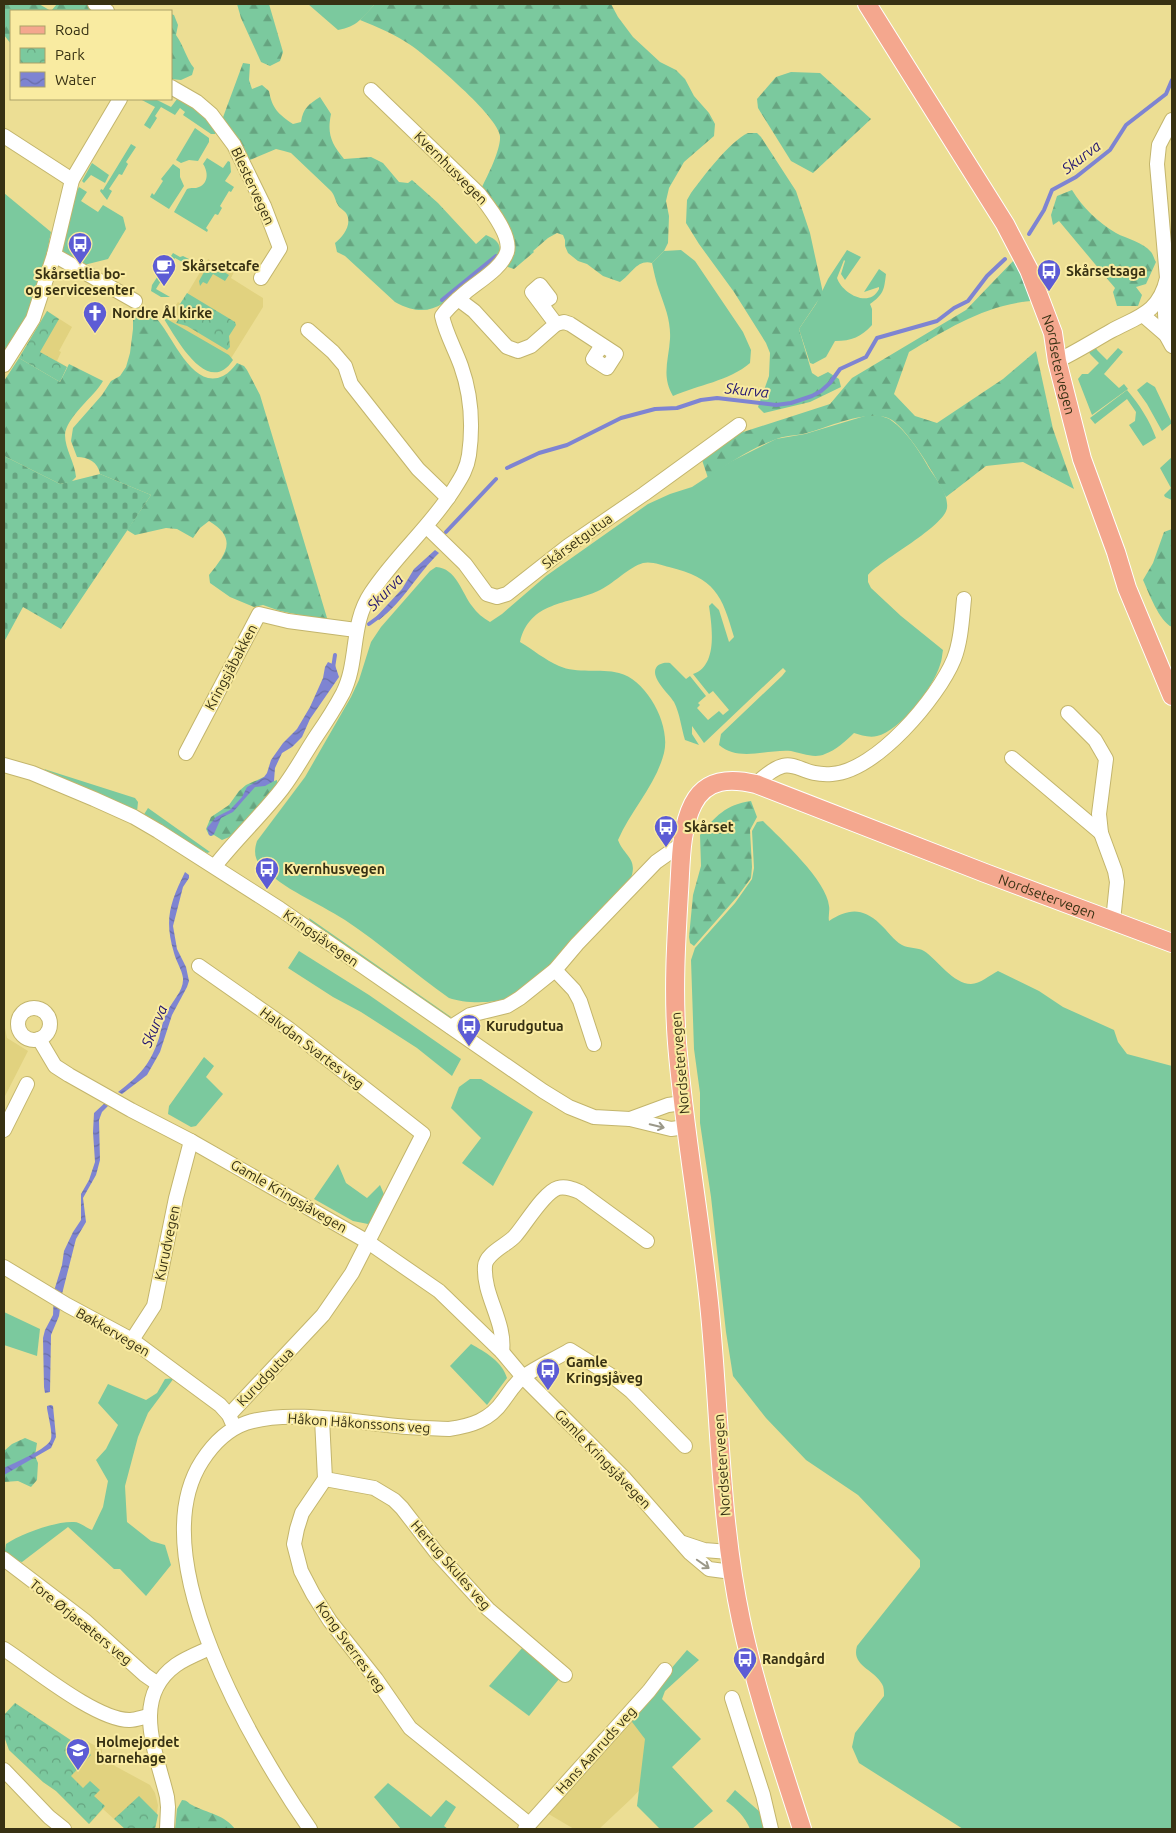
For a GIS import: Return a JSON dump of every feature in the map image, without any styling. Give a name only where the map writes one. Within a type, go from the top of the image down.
[{"type":"main road","name":"Nordsetervegen","points":[[867,4],[1015,242],[1029,270],[1053,333],[1057,361],[1077,441],[1099,509],[1116,552],[1127,588],[1172,696]]},
{"type":"main road","name":"Nordsetervegen","points":[[802,1829],[749,1653],[729,1552],[705,1261],[686,1127],[677,1042],[675,976],[683,844],[691,807],[699,794],[721,781],[738,780],[756,784],[1172,943]]},
{"type":"street","name":"Blestervegen","points":[[172,88],[197,102],[234,144],[264,206],[280,248],[261,278]]},
{"type":"street","name":"Kvernhusvegen","points":[[215,866],[281,790],[332,711],[342,694],[352,669],[356,630],[371,592],[426,527],[466,470],[470,442],[470,408],[465,378],[445,329],[442,316],[448,306],[499,265],[508,251],[506,240],[501,227],[479,194],[371,90]]},
{"type":"street","points":[[4,365],[32,319],[54,255],[72,180],[119,100]]},
{"type":"street","points":[[1057,361],[1144,316],[1156,304],[1164,291],[1167,278],[1157,164],[1159,144],[1172,120]]},
{"type":"street","points":[[4,136],[72,180]]},
{"type":"street","points":[[54,255],[135,301]]},
{"type":"street","points":[[1164,291],[1169,341]]},
{"type":"street","points":[[458,299],[474,311],[507,347],[518,351],[531,346],[556,324],[564,322],[602,345]]},
{"type":"street","points":[[541,304],[556,324]]},
{"type":"street","points":[[1144,316],[1169,341]]},
{"type":"street","points":[[308,330],[341,360],[351,384],[418,469],[448,498]]},
{"type":"street","name":"Skårsetgutua","points":[[426,527],[439,537],[465,564],[487,594],[497,597],[507,594],[568,546],[739,425]]},
{"type":"street","points":[[756,784],[773,768],[781,765],[796,766],[818,774],[844,772],[862,763],[901,734],[913,721],[947,673],[959,641],[964,599]]},
{"type":"street","name":"Kringsjåbakken","points":[[186,754],[259,614],[288,621],[356,630]]},
{"type":"street","points":[[1068,713],[1094,740],[1106,759],[1099,798],[1099,814],[1101,833],[1115,871],[1117,882],[1113,921]]},
{"type":"street","points":[[1012,758],[1101,833]]},
{"type":"street","name":"Kringsjåvegen","points":[[4,765],[32,773],[134,817],[215,866],[569,1107],[594,1117],[630,1119],[671,1129],[686,1127]]},
{"type":"street","points":[[451,1027],[470,1015],[507,1006],[520,998],[555,970],[642,875],[656,862],[683,844]]},
{"type":"street","name":"Halvdan Svartes veg","points":[[199,966],[289,1029],[423,1134]]},
{"type":"street","points":[[555,970],[574,990],[580,1001],[594,1044]]},
{"type":"street","name":"Gamle Kringsjåvegen","points":[[39,1040],[55,1066],[368,1242],[439,1291],[502,1352],[523,1377],[625,1479],[682,1542],[690,1554],[709,1569],[732,1572]]},
{"type":"street","points":[[4,1130],[27,1084]]},
{"type":"street","name":"Kringsjåvegen","points":[[630,1119],[668,1105],[683,1102]]},
{"type":"street","name":"Kurudgutua","points":[[232,1421],[323,1315],[352,1273],[423,1134]]},
{"type":"street","name":"Kurudvegen","points":[[132,1340],[154,1306],[176,1198],[191,1141]]},
{"type":"street","points":[[502,1352],[504,1340],[485,1280],[485,1263],[491,1255],[511,1241],[525,1225],[543,1198],[557,1188],[570,1187],[580,1192],[647,1241]]},
{"type":"street","name":"Bøkkervegen","points":[[4,1267],[58,1300],[132,1340],[201,1389],[220,1405],[232,1421]]},
{"type":"street","points":[[523,1377],[570,1350],[615,1378],[685,1446]]},
{"type":"street","name":"Håkon Håkonssons veg","points":[[310,1829],[278,1782],[245,1725],[210,1648],[187,1562],[184,1516],[194,1473],[211,1447],[232,1421],[248,1422],[271,1418],[322,1419],[450,1429],[465,1427],[484,1420],[523,1377]]},
{"type":"street","points":[[322,1419],[325,1480]]},
{"type":"street","name":"Hertug Skules veg","points":[[325,1480],[374,1488],[394,1500],[436,1552],[488,1609],[565,1676]]},
{"type":"street","name":"Kong Sverres veg","points":[[325,1480],[302,1513],[294,1544],[301,1571],[313,1594],[330,1621],[376,1679],[410,1728],[527,1827]]},
{"type":"street","name":"Gamle Kringsjåvegen","points":[[682,1542],[704,1550],[729,1552]]},
{"type":"street","name":"Tore Ørjasæters veg","points":[[4,1559],[84,1620],[145,1675],[158,1684]]},
{"type":"street","points":[[167,1829],[168,1802],[150,1732],[148,1716],[158,1684],[167,1672],[177,1664],[210,1648]]},
{"type":"street","points":[[4,1649],[57,1686],[90,1706],[113,1717],[129,1720],[148,1716]]},
{"type":"street","name":"Hans Aanruds veg","points":[[527,1827],[649,1691],[665,1670]]},
{"type":"street","points":[[732,1698],[771,1829]]},
{"type":"street","points":[[4,1770],[42,1811],[64,1829]]},
{"type":"shaded area","points":[[208,259],[225,270],[228,266],[232,269],[236,268],[231,278],[263,298],[263,307],[225,368],[166,320],[178,302],[181,304]]},
{"type":"shaded area","points":[[47,311],[72,327],[59,351],[61,352],[57,361],[67,367],[19,358]]},
{"type":"shaded area","points":[[4,1023],[7,1038],[28,1051],[4,1098]]},
{"type":"shaded area","points":[[646,1697],[689,1736],[632,1798],[599,1829],[574,1829],[547,1813]]},
{"type":"shaded area","name":"Holmejordet barnehage","points":[[15,1703],[72,1741],[86,1741],[102,1749],[102,1754],[115,1766],[150,1785],[155,1793],[158,1805],[155,1829],[125,1829],[103,1809],[89,1824],[56,1791],[43,1782],[9,1750],[4,1736],[4,1715]]},
{"type":"green space","points":[[4,4],[39,4],[49,10],[10,10],[10,43],[4,35]]},
{"type":"green space","points":[[57,4],[88,4],[99,10],[52,10]]},
{"type":"green space","points":[[237,4],[269,4],[283,52],[280,61],[270,66],[261,62],[241,18]]},
{"type":"green space","points":[[308,4],[375,4],[355,24],[338,30]]},
{"type":"green space","points":[[375,4],[611,4],[633,37],[660,62],[676,70],[685,79],[694,96],[709,113],[715,124],[714,136],[684,162],[669,188],[666,201],[669,216],[668,243],[664,251],[652,263],[647,262],[638,265],[620,282],[603,276],[587,264],[578,261],[568,253],[563,235],[557,233],[548,238],[514,269],[508,267],[508,261],[482,187],[494,162],[500,141],[497,127],[462,88],[421,53],[406,42],[360,20]]},
{"type":"green space","points":[[172,14],[178,25],[176,35],[194,68],[192,75],[181,80],[172,79]]},
{"type":"green space","points":[[243,63],[250,64],[249,80],[252,89],[262,85],[269,91],[276,110],[293,124],[301,122],[307,107],[320,97],[331,114],[331,138],[344,159],[371,157],[383,163],[399,182],[408,183],[412,180],[438,203],[476,244],[486,235],[496,241],[500,249],[500,257],[456,294],[433,308],[416,310],[395,302],[345,256],[337,252],[335,243],[344,234],[348,226],[348,217],[339,206],[331,191],[291,153],[276,149],[245,162],[222,120]]},
{"type":"green space","points":[[791,72],[820,73],[871,119],[813,173],[791,161],[758,108],[757,99],[776,77]]},
{"type":"green space","points":[[180,95],[187,98],[218,130],[215,134],[211,134],[183,115],[185,112],[180,108],[175,115],[161,107],[150,129],[144,125],[155,107],[142,100],[157,100],[171,107]]},
{"type":"green space","points":[[195,128],[209,138],[209,142],[198,161],[189,160],[181,163],[176,160]]},
{"type":"green space","points":[[748,133],[757,133],[761,137],[796,191],[810,233],[823,293],[799,329],[812,373],[818,377],[828,372],[839,379],[841,387],[810,402],[764,413],[758,407],[769,376],[770,353],[766,343],[734,292],[686,223],[687,200],[691,193],[725,151]]},
{"type":"green space","points":[[131,144],[136,147],[126,162],[128,164],[122,175],[119,174],[109,189],[112,191],[107,200],[100,191],[101,189],[103,190]]},
{"type":"green space","points":[[207,158],[223,168],[228,161],[230,162],[231,172],[225,181],[234,187],[231,192],[229,191],[220,206],[222,208],[218,215],[215,214],[206,228],[207,232],[174,212],[187,189],[198,188],[205,183],[207,173],[203,164]]},
{"type":"green space","points":[[92,163],[109,175],[105,183],[91,175],[84,183],[82,181]]},
{"type":"green space","points":[[173,164],[180,169],[180,177],[184,186],[169,209],[150,197],[152,193],[154,195],[163,181],[161,179]]},
{"type":"green space","points":[[79,187],[87,192],[81,201],[98,212],[103,205],[123,217],[126,229],[108,259],[80,266],[61,252]]},
{"type":"green space","points":[[1072,190],[1091,214],[1103,224],[1116,233],[1144,246],[1152,254],[1156,262],[1146,284],[1136,287],[1142,295],[1138,306],[1117,306],[1113,292],[1115,288],[1059,221],[1053,225],[1051,215],[1057,196]]},
{"type":"green space","points":[[4,193],[51,232],[45,263],[28,314],[4,355]]},
{"type":"green space","points":[[681,250],[695,261],[743,332],[751,350],[750,363],[742,369],[673,396],[667,381],[670,326],[652,263],[664,251]]},
{"type":"green space","points":[[847,250],[861,257],[845,280],[841,274],[844,260],[837,278],[844,289],[856,297],[869,298],[875,295],[879,287],[864,292],[879,269],[886,274],[884,288],[881,294],[870,304],[872,309],[872,325],[856,338],[835,341],[826,357],[813,364],[810,363],[799,329],[816,304],[828,279]]},
{"type":"green space","points":[[173,253],[189,259],[186,264],[175,258],[164,275],[162,274],[158,280],[161,281],[156,289],[170,297],[161,297],[151,291],[152,285]]},
{"type":"green space","points":[[1015,259],[1031,301],[998,307],[967,319],[909,352],[894,394],[915,416],[937,423],[1003,379],[1036,351],[1053,429],[1074,489],[1023,462],[986,466],[946,497],[914,444],[899,426],[892,420],[873,416],[850,419],[807,433],[778,438],[748,452],[708,478],[702,460],[737,434],[830,404],[852,378],[966,310]]},
{"type":"green space","points":[[211,264],[229,275],[225,281],[213,274],[207,284],[203,282],[200,286],[199,281],[208,265]]},
{"type":"green space","points":[[187,293],[235,322],[236,325],[229,336],[230,347],[227,350],[187,326],[176,323],[183,312],[178,307]]},
{"type":"green space","points":[[136,307],[156,318],[184,359],[202,376],[212,378],[223,376],[237,363],[244,366],[247,370],[260,395],[327,618],[325,620],[280,611],[263,605],[254,607],[230,597],[210,583],[209,575],[224,554],[226,541],[224,534],[209,521],[200,528],[193,538],[177,529],[166,528],[135,535],[127,530],[151,495],[100,474],[95,463],[85,458],[77,457],[71,441],[73,428],[102,395],[111,381],[120,376],[126,367],[130,353],[133,315]]},
{"type":"green space","points":[[47,311],[59,319],[40,352],[67,367],[60,382],[19,358]]},
{"type":"green space","points":[[165,318],[229,355],[233,360],[223,370],[213,372],[203,369],[176,339]]},
{"type":"green space","points":[[1095,346],[1107,360],[1118,348],[1123,352],[1104,374],[1119,388],[1124,384],[1128,389],[1092,415],[1078,379],[1082,374],[1088,374],[1099,363],[1088,350]]},
{"type":"green space","points":[[19,358],[60,382],[69,364],[103,381],[75,414],[67,428],[65,440],[76,477],[71,482],[60,484],[4,456],[4,381]]},
{"type":"green space","points":[[1147,382],[1155,387],[1172,423],[1162,431],[1137,390]]},
{"type":"green space","points":[[1127,390],[1144,413],[1156,438],[1143,446],[1129,425],[1135,421],[1136,412],[1127,399],[1095,424],[1090,418]]},
{"type":"green space","points":[[878,415],[891,420],[911,441],[940,484],[947,502],[947,508],[943,516],[935,524],[868,575],[868,582],[871,588],[901,616],[943,650],[940,665],[930,685],[914,707],[896,726],[874,737],[854,733],[833,750],[817,756],[791,751],[754,754],[735,753],[719,745],[721,734],[782,676],[786,671],[783,668],[704,743],[692,726],[692,734],[699,745],[685,740],[674,702],[657,680],[655,669],[660,664],[670,663],[686,679],[690,676],[706,696],[698,703],[700,705],[697,708],[708,720],[719,711],[723,715],[729,710],[713,691],[709,694],[693,674],[701,670],[710,655],[712,635],[709,606],[712,603],[719,610],[729,642],[734,637],[720,599],[707,583],[685,571],[649,562],[643,563],[632,568],[598,591],[551,606],[541,612],[532,619],[525,629],[520,642],[559,666],[573,670],[619,673],[629,677],[639,685],[655,705],[664,730],[665,742],[664,753],[655,776],[618,840],[632,861],[633,871],[631,878],[572,946],[518,993],[506,999],[490,1002],[464,1001],[449,998],[358,929],[280,882],[259,863],[255,854],[257,841],[305,777],[351,697],[359,680],[371,642],[381,627],[430,571],[436,567],[443,568],[454,576],[474,609],[490,622],[546,576],[648,504],[692,487],[730,462],[776,439],[805,434],[865,416]]},
{"type":"green space","points":[[4,456],[60,484],[100,474],[151,495],[61,629],[23,607],[4,642]]},
{"type":"green space","points":[[1172,457],[1172,500],[1164,495],[1171,488],[1160,468]]},
{"type":"green space","points":[[1172,529],[1172,627],[1167,624],[1159,613],[1143,580],[1153,563],[1164,532]]},
{"type":"green space","points":[[44,769],[135,798],[138,802],[137,812],[100,794],[50,774]]},
{"type":"green space","points":[[264,777],[274,781],[277,780],[277,785],[232,836],[222,840],[214,835],[209,835],[206,829],[211,817],[229,805],[246,785]]},
{"type":"green space","points":[[751,801],[757,817],[750,830],[751,878],[694,946],[690,943],[689,937],[693,895],[701,866],[700,835],[722,812],[734,805]]},
{"type":"green space","points":[[148,808],[210,852],[207,853],[143,816]]},
{"type":"green space","points":[[763,821],[802,861],[820,885],[829,906],[829,921],[849,912],[861,912],[873,918],[899,943],[924,951],[952,976],[964,983],[974,984],[998,971],[1039,991],[1063,1007],[1114,1030],[1118,1042],[1127,1054],[1172,1066],[1172,1829],[963,1829],[859,1763],[852,1747],[855,1733],[884,1696],[882,1684],[857,1658],[857,1646],[920,1567],[920,1560],[858,1495],[806,1460],[766,1418],[733,1376],[700,1123],[700,1093],[694,1049],[691,960],[695,948],[735,903],[752,879],[754,868],[752,831],[757,822]]},
{"type":"green space","points":[[309,918],[451,1017],[448,1017],[311,924]]},
{"type":"green space","points":[[299,951],[369,995],[461,1059],[452,1076],[417,1048],[288,968]]},
{"type":"green space","points":[[204,1057],[214,1066],[206,1077],[223,1094],[196,1126],[191,1127],[168,1114],[169,1106]]},
{"type":"green space","points":[[470,1079],[481,1079],[533,1112],[493,1186],[462,1163],[481,1138],[451,1108],[459,1087]]},
{"type":"green space","points":[[338,1164],[346,1183],[367,1198],[380,1185],[386,1199],[373,1225],[353,1221],[314,1199]]},
{"type":"green space","points":[[4,1312],[40,1329],[37,1356],[4,1345]]},
{"type":"green space","points":[[471,1344],[497,1362],[507,1378],[487,1405],[450,1366]]},
{"type":"green space","points":[[174,1378],[148,1413],[138,1437],[125,1486],[127,1522],[151,1541],[165,1545],[171,1565],[146,1596],[120,1569],[114,1569],[68,1527],[22,1562],[13,1560],[5,1551],[6,1544],[29,1532],[66,1522],[76,1522],[92,1530],[103,1507],[108,1481],[96,1460],[106,1449],[118,1425],[98,1403],[108,1384],[146,1400],[157,1393],[165,1379]]},
{"type":"green space","points":[[25,1438],[37,1443],[35,1456],[38,1463],[37,1480],[31,1487],[18,1481],[4,1482],[4,1451],[12,1444]]},
{"type":"green space","points":[[523,1647],[559,1679],[529,1716],[489,1686]]},
{"type":"green space","points":[[687,1650],[699,1660],[665,1691],[662,1699],[701,1739],[672,1767],[713,1811],[692,1829],[660,1829],[637,1806],[645,1739],[629,1718]]},
{"type":"green space","points":[[15,1703],[72,1741],[76,1741],[91,1755],[71,1776],[83,1788],[90,1781],[100,1790],[94,1796],[105,1806],[89,1824],[56,1791],[43,1782],[9,1750],[4,1736],[4,1715]]},
{"type":"green space","points":[[388,1783],[431,1817],[446,1800],[456,1807],[444,1826],[448,1829],[401,1829],[374,1797]]},
{"type":"green space","points":[[735,1790],[760,1812],[766,1829],[750,1829],[740,1813],[726,1801]]},
{"type":"green space","points":[[139,1796],[158,1815],[155,1829],[125,1829],[114,1819]]},
{"type":"green space","points":[[182,1800],[221,1817],[235,1829],[175,1829],[177,1809]]},
{"type":"water","points":[[435,550],[439,553],[388,613],[379,620],[376,617],[402,589],[414,569]]},
{"type":"water","points":[[328,662],[335,665],[339,677],[310,719],[302,737],[292,747],[282,753],[275,768],[274,781],[265,786],[255,787],[233,812],[221,818],[214,834],[209,835],[207,828],[216,817],[230,810],[242,797],[247,787],[264,777],[267,773],[271,760],[283,743],[297,729],[310,707]]},
{"type":"water","points":[[185,872],[189,875],[189,878],[183,887],[173,926],[177,949],[186,967],[189,981],[172,1015],[160,1052],[147,1075],[122,1094],[118,1092],[138,1075],[152,1055],[169,1008],[182,987],[183,978],[171,941],[169,921],[172,902]]},
{"type":"water","points":[[106,1102],[110,1104],[102,1112],[99,1120],[100,1160],[96,1175],[83,1198],[86,1222],[76,1239],[62,1294],[59,1316],[51,1335],[50,1392],[45,1393],[43,1338],[53,1315],[54,1291],[64,1251],[81,1220],[81,1194],[89,1180],[95,1162],[94,1113]]},
{"type":"water","points":[[47,1406],[53,1406],[56,1437],[51,1448],[4,1475],[4,1468],[49,1443],[51,1433]]},
{"type":"waterway","name":"Skurva","points":[[1029,234],[1044,210],[1052,190],[1076,177],[1110,150],[1126,125],[1166,94],[1172,80]]},
{"type":"waterway","points":[[442,300],[496,256]]},
{"type":"waterway","name":"Skurva","points":[[507,468],[539,453],[567,445],[621,418],[655,409],[677,408],[701,400],[717,398],[776,405],[791,403],[812,396],[830,383],[840,369],[866,357],[877,338],[937,321],[954,308],[968,301],[987,276],[1005,259]]},
{"type":"waterway","name":"Skurva","points":[[446,532],[496,479]]},
{"type":"waterway","name":"Skurva","points":[[369,624],[380,616]]},
{"type":"waterway","name":"Skurva","points":[[333,668],[335,655]]},
{"type":"place","name":"Skårsetlia bo- og servicesenter","points":[[80,265]]},
{"type":"place","name":"Skårsetcafe","points":[[164,287]]},
{"type":"place","name":"Skårsetsaga","points":[[1049,292]]},
{"type":"place","name":"Nordre Ål kirke","points":[[95,334]]},
{"type":"place","name":"Skårset","points":[[666,848]]},
{"type":"place","name":"Kvernhusvegen","points":[[267,890]]},
{"type":"place","name":"Kurudgutua","points":[[469,1047]]},
{"type":"place","name":"Gamle Kringsjåveg","points":[[548,1391]]},
{"type":"place","name":"Randgård","points":[[745,1680]]},
{"type":"place","name":"Holmejordet barnehage","points":[[78,1771]]}]
